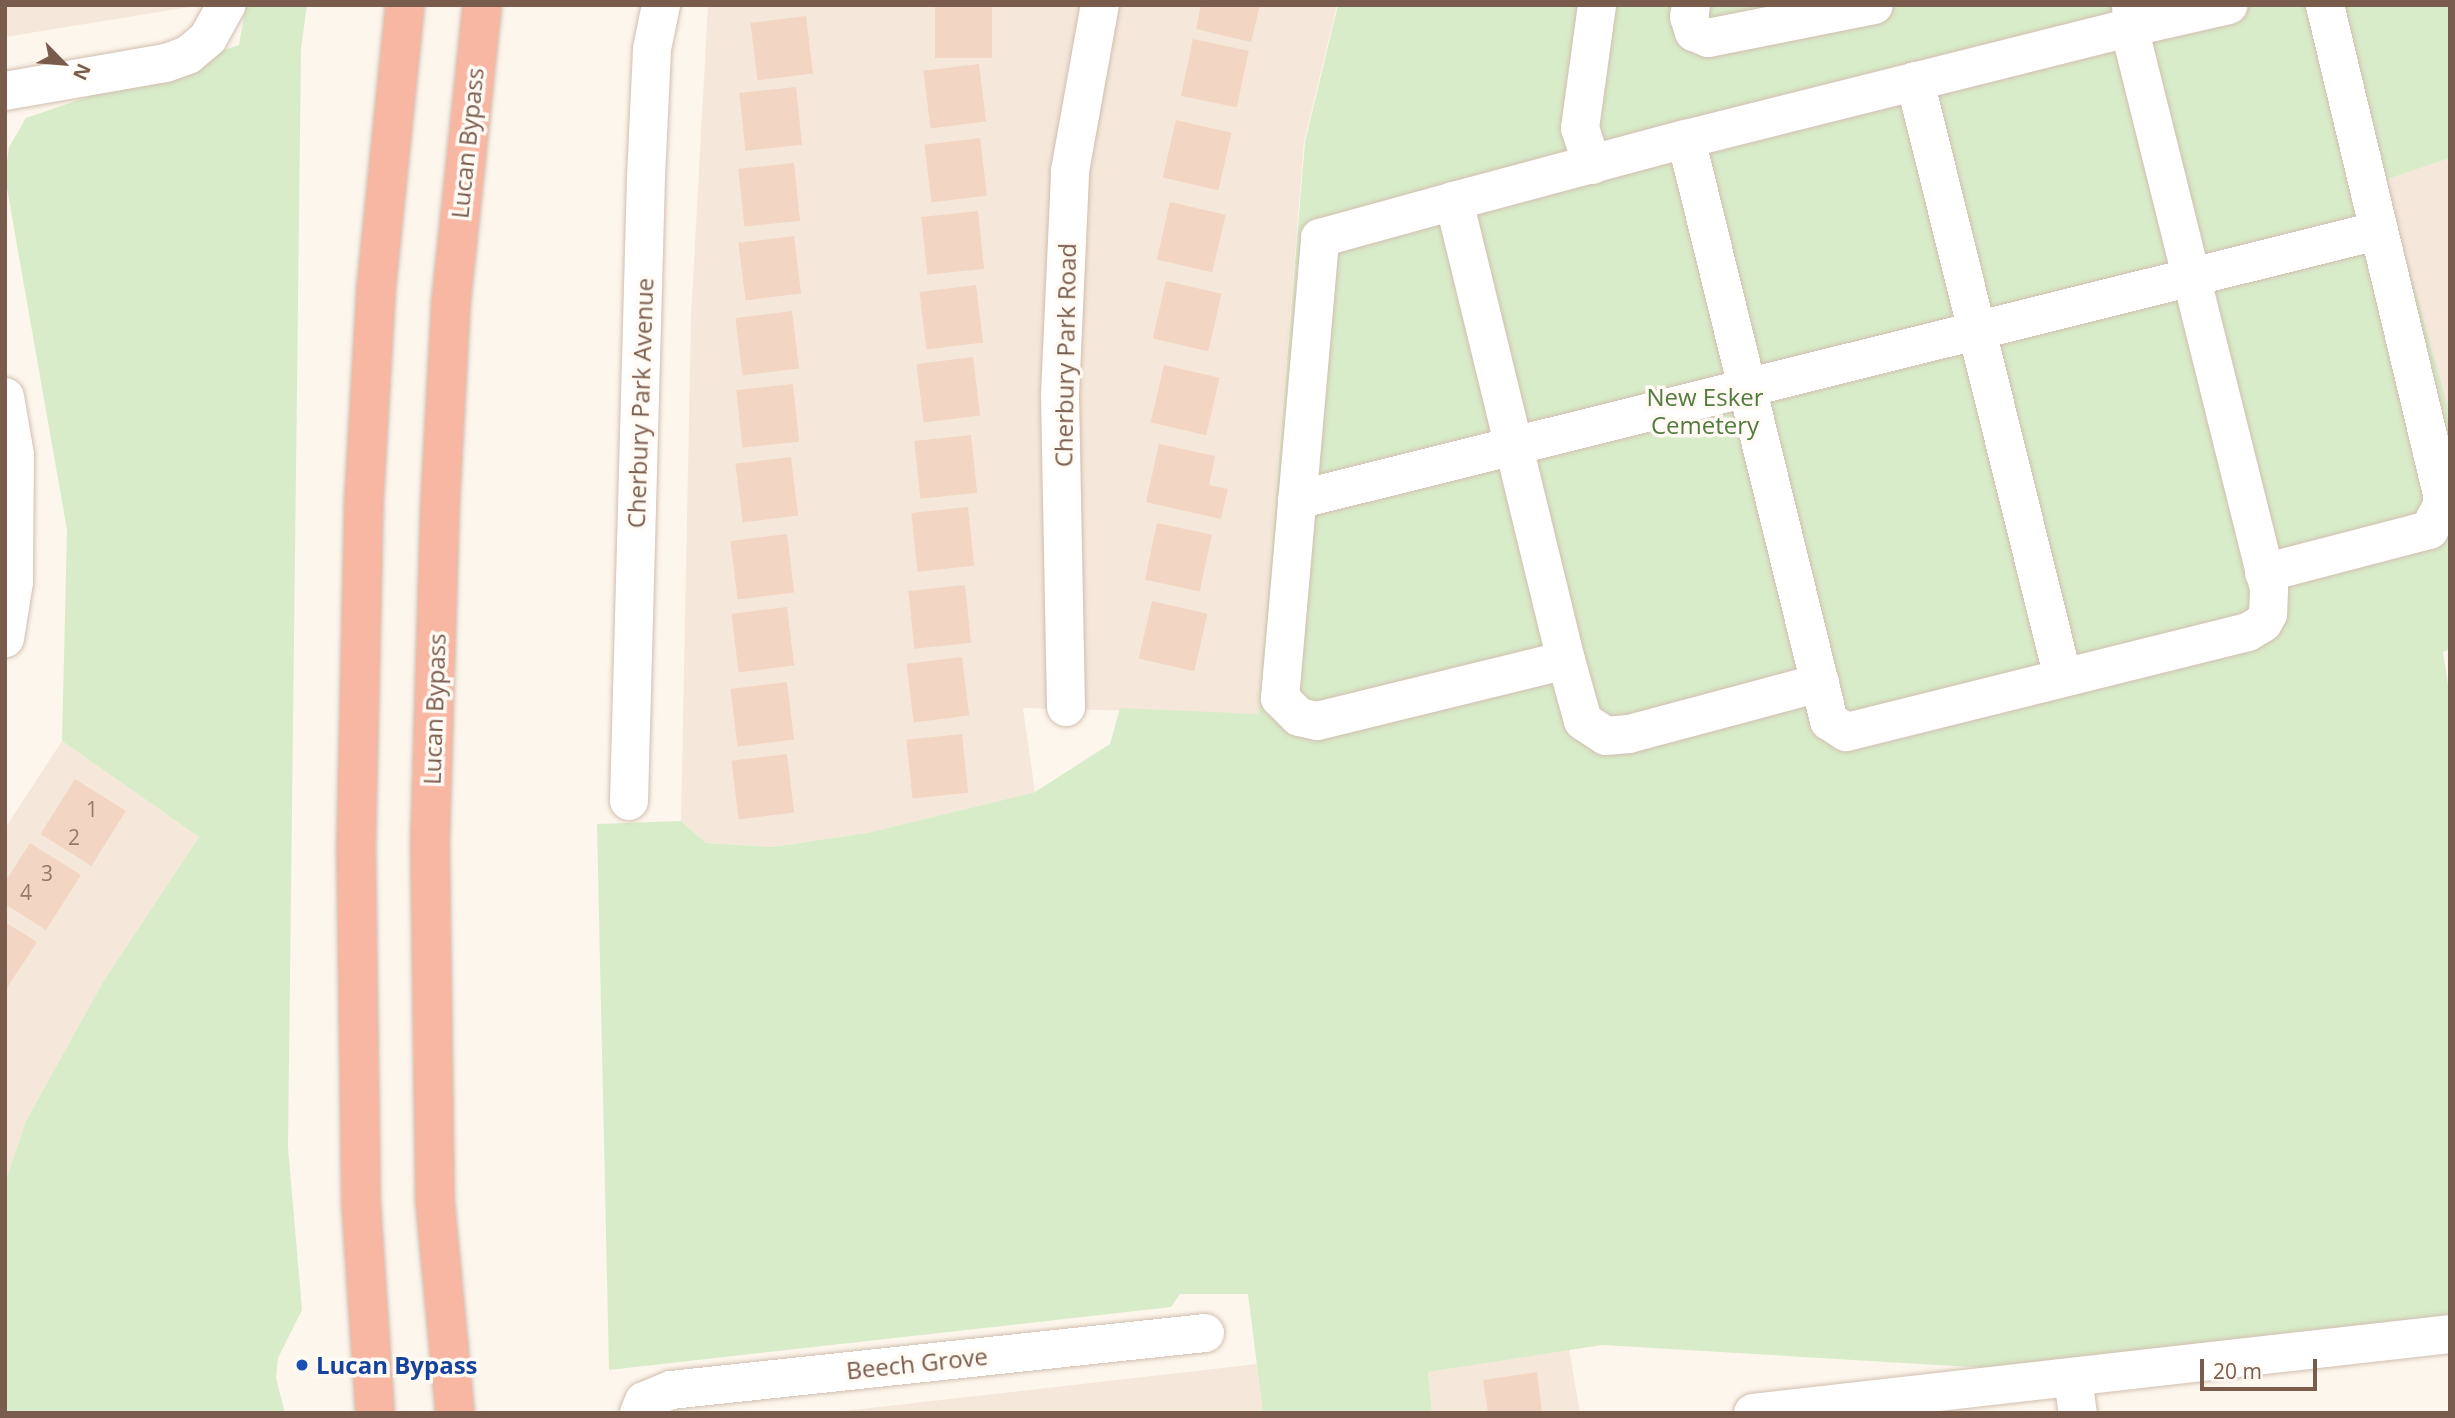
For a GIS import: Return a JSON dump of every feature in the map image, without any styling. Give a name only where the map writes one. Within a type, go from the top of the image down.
[{"type":"highway","points":[[375,1413],[361,1203],[356,849],[364,499],[376,290],[405,5]]},
{"type":"highway","name":"Lucan Bypass","points":[[455,1413],[435,1202],[430,842],[440,505],[451,302],[482,5]]},
{"type":"street","points":[[5,91],[166,63],[188,55],[208,38],[226,5]]},
{"type":"street","name":"Cherbury Park Avenue","points":[[629,801],[646,177],[652,49],[662,5]]},
{"type":"street","name":"Cherbury Park Road","points":[[1066,707],[1060,396],[1070,171],[1100,5]]},
{"type":"street","points":[[1592,165],[1580,128],[1597,5]]},
{"type":"street","points":[[1691,5],[1689,17],[1693,32],[1708,38],[1874,5]]},
{"type":"street","points":[[1566,660],[1317,721],[1298,717],[1280,698],[1320,238],[1686,139],[1915,81],[2131,16],[2229,5]]},
{"type":"street","points":[[2264,573],[2429,530],[2442,506],[2442,494],[2325,5]]},
{"type":"street","points":[[1686,139],[1829,721],[1846,732],[2248,632],[2263,623],[2268,614],[2269,589],[2190,278],[2131,16]]},
{"type":"street","points":[[1915,81],[2063,678]]},
{"type":"street","points":[[1454,201],[1583,721],[1606,736],[1629,734],[1821,683]]},
{"type":"street","points":[[1297,500],[2377,231]]},
{"type":"street","points":[[5,397],[15,455],[14,582],[5,638]]},
{"type":"street","name":"Beech Grove","points":[[639,1413],[644,1401],[671,1390],[1205,1333]]},
{"type":"street","points":[[1753,1413],[2075,1396],[2450,1334]]},
{"type":"shaded area","points":[[5,5],[202,5],[5,37]]},
{"type":"shaded area","points":[[708,5],[1337,5],[1304,142],[1258,714],[1023,708],[1035,792],[867,833],[772,847],[706,843],[681,821],[691,317]]},
{"type":"shaded area","points":[[2450,158],[2450,414],[2385,180]]},
{"type":"shaded area","points":[[62,741],[199,837],[103,982],[26,1121],[5,1182],[5,828]]},
{"type":"shaded area","points":[[1569,1349],[1580,1413],[1432,1413],[1428,1372]]},
{"type":"shaded area","points":[[1257,1364],[1263,1413],[826,1413]]},
{"type":"green space","points":[[246,5],[307,5],[301,49],[288,1147],[302,1310],[278,1358],[276,1378],[285,1413],[5,1413],[5,1182],[26,1121],[103,982],[199,837],[62,741],[67,530],[5,177],[9,147],[26,118],[239,45]]},
{"type":"green space","name":"New Esker Cemetery","points":[[1338,5],[2450,5],[2450,158],[2385,180],[2450,414],[2450,649],[2443,652],[2450,697],[2450,1329],[2088,1374],[1602,1345],[1428,1372],[1432,1413],[1263,1413],[1248,1294],[1180,1294],[1171,1307],[609,1370],[597,824],[681,821],[706,843],[772,847],[867,833],[1035,792],[1110,744],[1120,708],[1258,714],[1305,142]]},
{"type":"building","points":[[935,5],[992,5],[992,58],[935,58]]},
{"type":"building","points":[[1201,5],[1260,5],[1251,42],[1196,29]]},
{"type":"building","points":[[806,16],[813,74],[757,80],[750,23]]},
{"type":"building","points":[[1193,39],[1249,51],[1237,108],[1181,96]]},
{"type":"building","points":[[979,64],[986,122],[930,128],[923,71]]},
{"type":"building","points":[[796,87],[802,145],[745,151],[739,93]]},
{"type":"building","points":[[1176,120],[1232,133],[1218,190],[1163,177]]},
{"type":"building","points":[[980,138],[987,196],[931,202],[924,145]]},
{"type":"building","points":[[794,163],[800,221],[744,227],[738,169]]},
{"type":"building","points":[[1170,202],[1226,215],[1212,272],[1157,259]]},
{"type":"building","points":[[978,211],[984,269],[927,275],[921,217]]},
{"type":"building","points":[[794,236],[801,294],[745,300],[738,243]]},
{"type":"building","points":[[1166,281],[1222,294],[1208,351],[1153,338]]},
{"type":"building","points":[[976,285],[983,343],[926,350],[919,292]]},
{"type":"building","points":[[792,311],[799,369],[742,376],[735,318]]},
{"type":"building","points":[[973,357],[980,416],[924,423],[916,364]]},
{"type":"building","points":[[1164,365],[1220,378],[1206,435],[1151,422]]},
{"type":"building","points":[[793,384],[799,442],[742,448],[736,390]]},
{"type":"building","points":[[971,435],[977,493],[920,499],[914,441]]},
{"type":"building","points":[[1159,444],[1215,456],[1209,485],[1228,489],[1221,519],[1146,502]]},
{"type":"building","points":[[791,457],[798,516],[743,522],[735,464]]},
{"type":"building","points":[[968,507],[974,566],[917,572],[911,513]]},
{"type":"building","points":[[1157,523],[1212,535],[1200,591],[1145,580]]},
{"type":"building","points":[[787,534],[794,593],[738,600],[730,541]]},
{"type":"building","points":[[965,585],[971,643],[914,649],[908,591]]},
{"type":"building","points":[[1152,601],[1208,614],[1194,671],[1139,658]]},
{"type":"building","points":[[787,607],[794,666],[739,672],[731,614]]},
{"type":"building","points":[[962,657],[969,716],[914,722],[906,664]]},
{"type":"building","points":[[787,682],[794,740],[737,747],[730,689]]},
{"type":"building","points":[[962,734],[968,793],[912,799],[906,740]]},
{"type":"building","points":[[787,754],[794,813],[739,819],[731,761]]},
{"type":"building","points":[[75,779],[126,811],[91,866],[41,834]]},
{"type":"building","points":[[30,843],[81,875],[46,930],[5,904],[5,882]]},
{"type":"building","points":[[5,922],[37,942],[5,991]]},
{"type":"building","points":[[1537,1372],[1542,1413],[1488,1413],[1483,1380]]},
{"type":"place","name":"Lucan Bypass","points":[[302,1365]]}]
